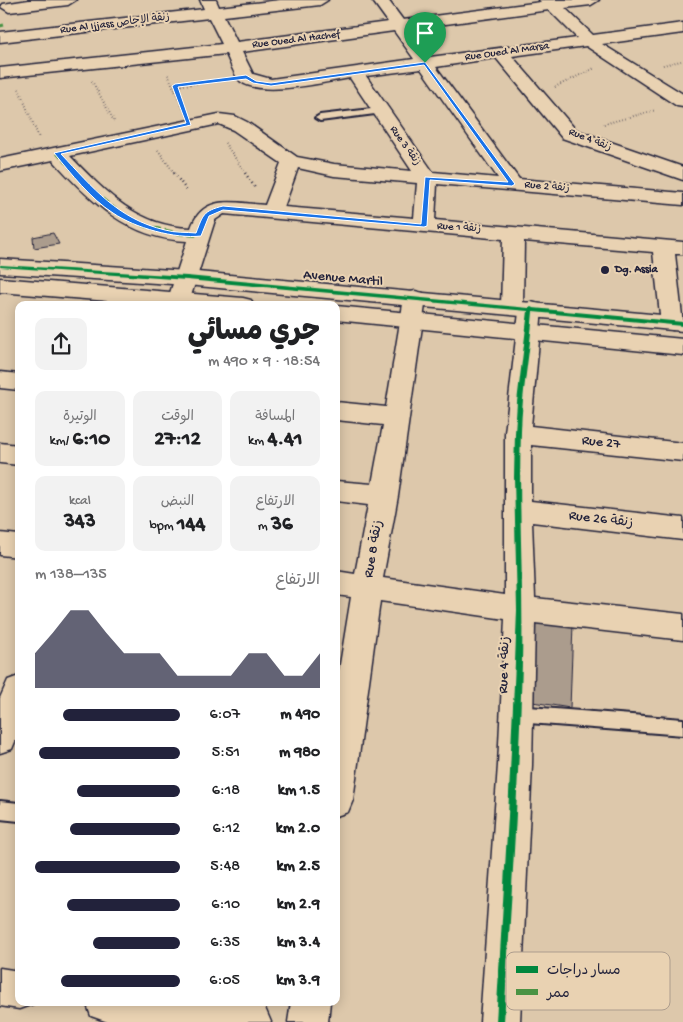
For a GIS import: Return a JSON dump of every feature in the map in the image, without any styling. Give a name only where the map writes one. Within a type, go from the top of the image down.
[{"type":"street","points":[[1,31],[10,4],[68,0]]},
{"type":"street","name":"Rue Al Ijjass زنقة الإجاص","points":[[1,31],[212,6],[320,0]]},
{"type":"street","points":[[380,0],[512,184]]},
{"type":"street","name":"Rue Oued Al Hachef","points":[[6,72],[233,48],[399,27],[549,2],[591,0]]},
{"type":"street","points":[[549,2],[587,40],[614,60],[683,102]]},
{"type":"street","points":[[212,6],[246,77]]},
{"type":"street","name":"Rue Oued Al Marsa","points":[[246,77],[255,82],[271,84],[356,74],[683,28]]},
{"type":"street","name":"Rue 4 زنقة","points":[[500,53],[569,134],[683,174]]},
{"type":"street","name":"Rue 3 زنقة","points":[[356,74],[427,178],[424,226]]},
{"type":"street","points":[[0,165],[209,120],[229,120],[291,162],[272,212]]},
{"type":"street","points":[[52,154],[103,203],[117,213],[164,232],[199,235]]},
{"type":"street","name":"Rue 2 زنقة","points":[[291,162],[319,168],[683,199]]},
{"type":"street","name":"Rue 1 زنقة","points":[[179,299],[205,218],[212,211],[223,208],[673,247]]},
{"type":"street","name":"Rue 4 زنقة","points":[[500,1022],[520,609],[517,548],[520,510],[518,434],[524,316],[514,233]]},
{"type":"street","points":[[673,247],[678,324]]},
{"type":"street","name":"Avenue Martil","points":[[0,266],[187,278],[413,309],[678,324]]},
{"type":"street","points":[[0,285],[200,301]]},
{"type":"street","name":"Avenue Martil","points":[[340,313],[413,309],[524,316],[683,348]]},
{"type":"street","name":"Rue 8 زنقة","points":[[340,749],[344,698],[384,496],[413,309]]},
{"type":"street","points":[[0,380],[15,382]]},
{"type":"street","points":[[340,411],[397,417]]},
{"type":"street","name":"Rue 27","points":[[518,434],[683,452]]},
{"type":"street","points":[[0,453],[15,455]]},
{"type":"street","points":[[340,491],[384,496]]},
{"type":"street","name":"Rue 26 زنقة","points":[[520,510],[683,529]]},
{"type":"street","points":[[0,544],[15,546]]},
{"type":"street","points":[[340,583],[520,609],[683,627]]},
{"type":"street","points":[[0,738],[15,700]]},
{"type":"street","points":[[0,987],[15,989]]},
{"type":"street","points":[[118,1006],[146,1015],[251,1022]]},
{"type":"street","points":[[308,1022],[310,1006]]},
{"type":"lane","points":[[320,118],[380,111]]},
{"type":"lane","points":[[516,714],[683,727]]},
{"type":"lane","points":[[0,810],[15,812]]},
{"type":"path","points":[[158,57],[175,86],[189,124]]},
{"type":"path","points":[[536,96],[614,60]]},
{"type":"path","points":[[83,65],[124,138]]},
{"type":"path","points":[[6,72],[52,154]]},
{"type":"path","points":[[175,86],[246,77]]},
{"type":"path","points":[[569,134],[664,108]]},
{"type":"path","points":[[209,120],[256,187],[254,200],[248,211]]},
{"type":"path","points":[[146,133],[187,191]]},
{"type":"building","points":[[53,233],[59,244],[34,248],[33,237]]},
{"type":"building","points":[[533,618],[573,624],[570,708],[526,701]]},
{"type":"marked path","points":[[0,26],[4,25]]},
{"type":"marked path","points":[[57,153],[104,202],[131,220],[168,233],[199,235]]},
{"type":"cycle path","points":[[0,266],[187,278],[683,324]]},
{"type":"cycle path","points":[[500,1022],[519,662],[518,433],[531,309]]},
{"type":"place","name":"Dg. Assia","points":[[605,270]]},
{"type":"route","points":[[425,63],[512,184],[427,178],[424,226],[223,208],[216,209],[206,215],[199,235],[164,232],[117,213],[103,203],[57,153],[189,124],[175,86],[246,77],[255,82],[271,84],[356,74],[425,63]]}]
